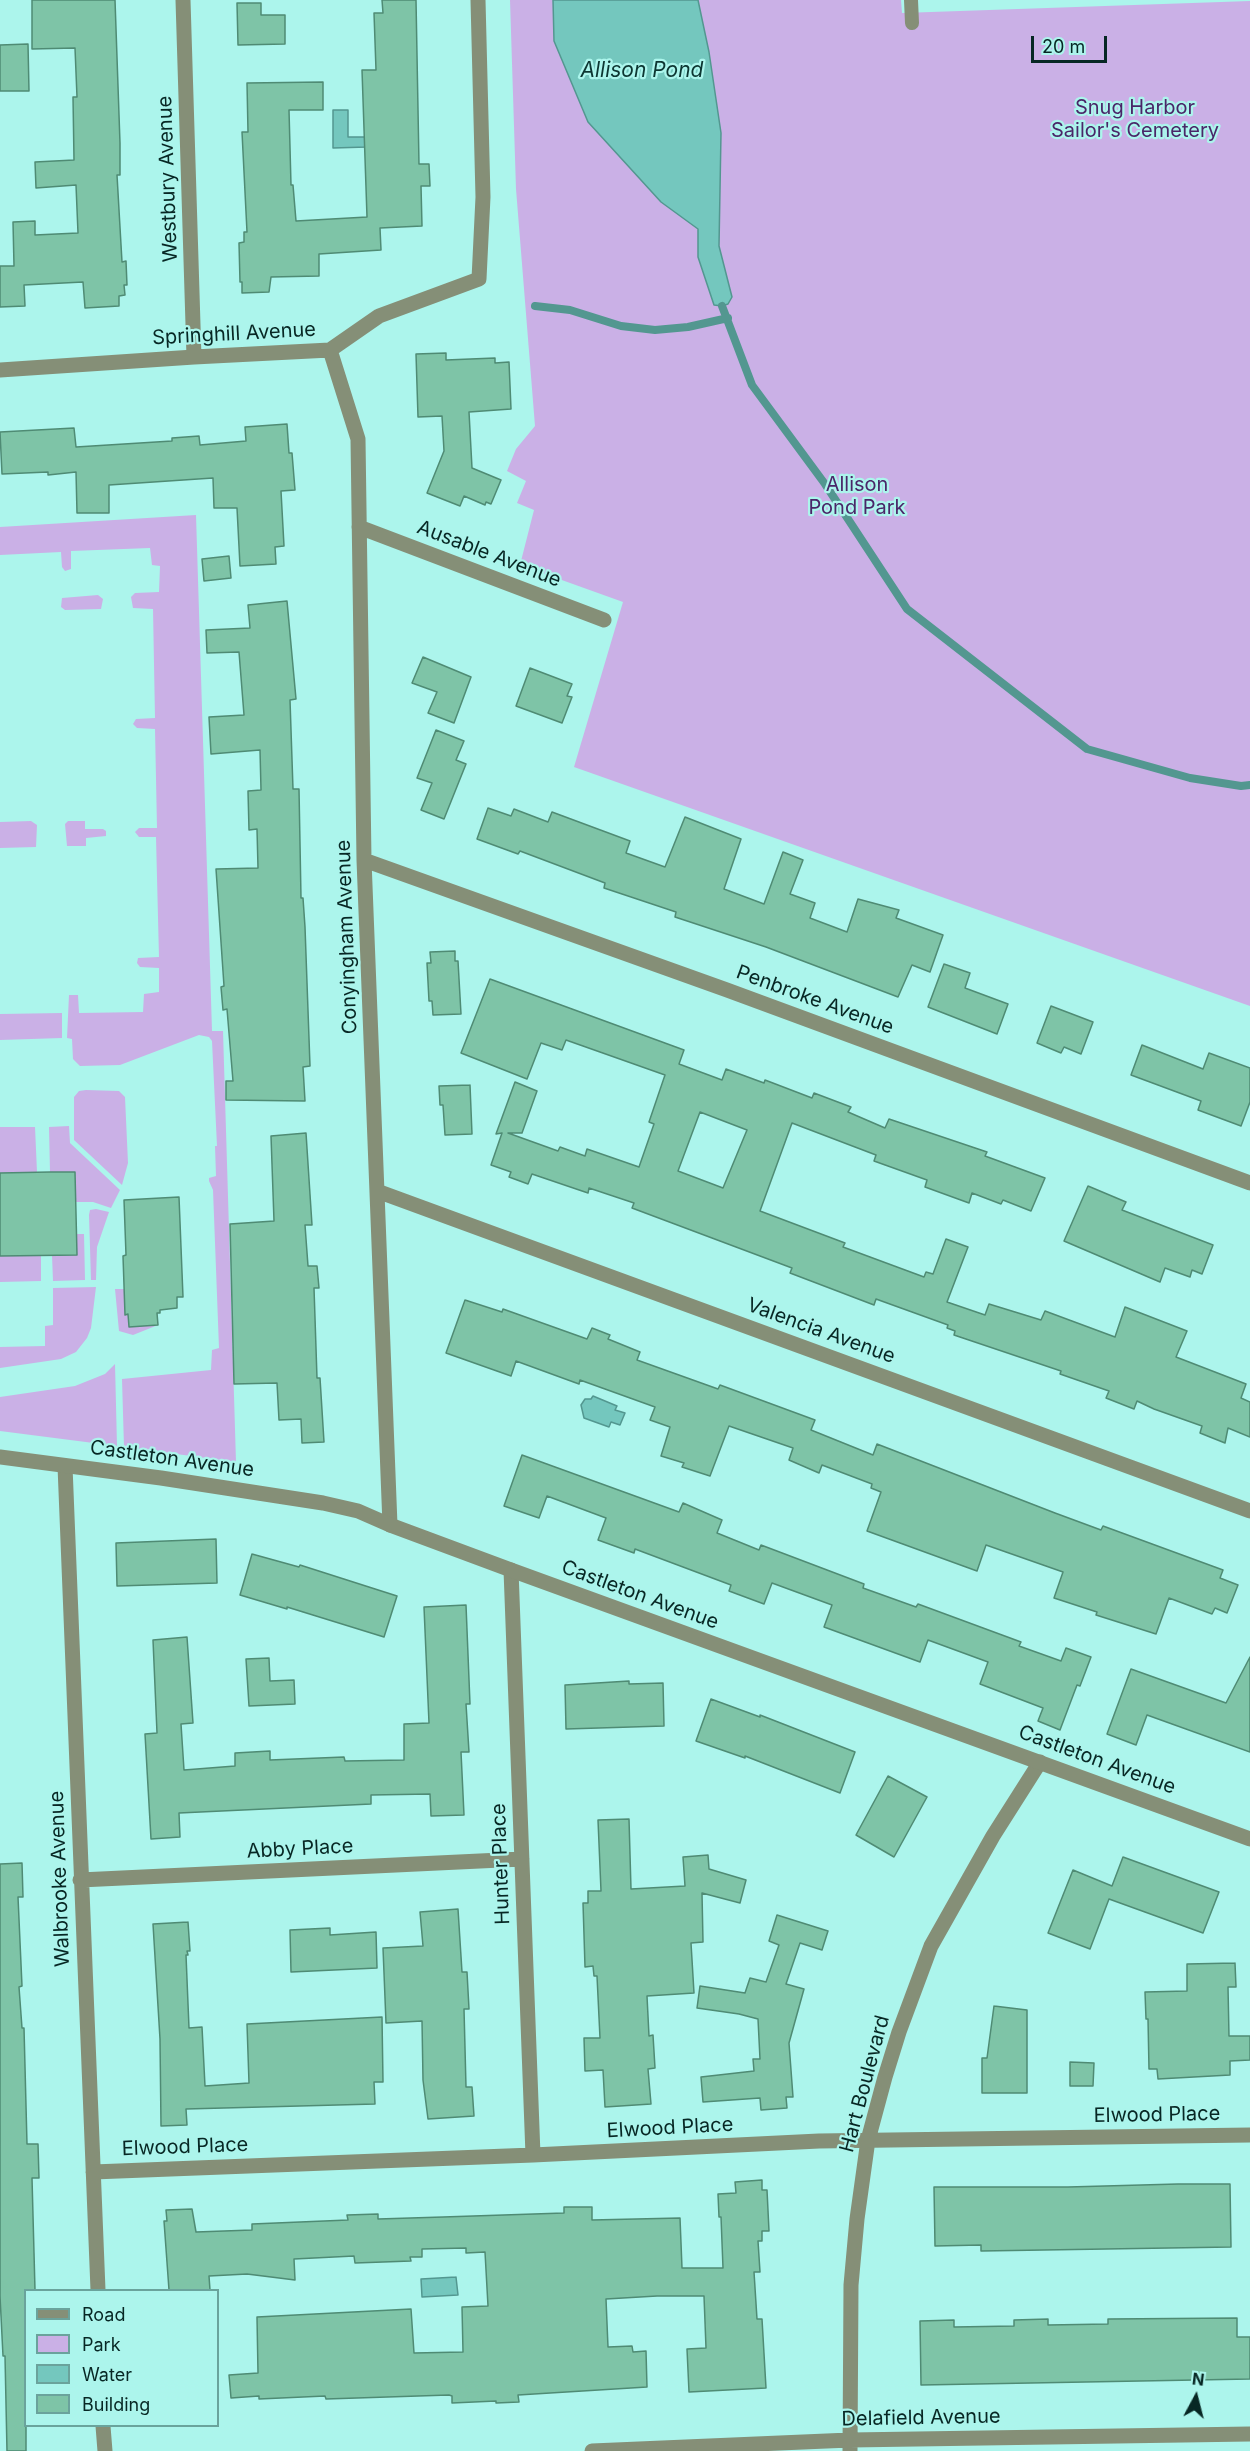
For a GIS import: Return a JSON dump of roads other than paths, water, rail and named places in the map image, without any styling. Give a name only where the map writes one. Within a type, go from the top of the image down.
[{"type":"street","name":"Westbury Avenue","points":[[183,0],[194,357]]},
{"type":"street","name":"Springhill Avenue","points":[[0,370],[330,350],[379,316],[479,279],[483,197],[478,0]]},
{"type":"street","name":"Conyingham Avenue","points":[[330,350],[358,439],[364,860],[390,1525]]},
{"type":"street","name":"Ausable Avenue","points":[[359,527],[604,620]]},
{"type":"street","name":"Penbroke Avenue","points":[[364,860],[705,982],[1250,1183]]},
{"type":"street","name":"Valencia Avenue","points":[[377,1191],[1250,1511]]},
{"type":"street","name":"Castleton Avenue","points":[[0,1457],[323,1503],[358,1511],[511,1570],[1250,1839]]},
{"type":"street","name":"Walbrooke Avenue","points":[[65,1466],[98,2289]]},
{"type":"street","name":"Hunter Place","points":[[511,1570],[533,2155]]},
{"type":"street","name":"Hart Boulevard","points":[[850,2446],[851,2285],[868,2140],[898,2032],[931,1946],[993,1836],[1040,1762]]},
{"type":"street","name":"Abby Place","points":[[80,1880],[522,1859]]},
{"type":"street","name":"Elwood Place","points":[[93,2172],[868,2140],[1250,2135]]},
{"type":"street","points":[[104,2427],[105,2451]]},
{"type":"street","name":"Delafield Avenue","points":[[592,2451],[1250,2434]]},
{"type":"lane","points":[[911,0],[912,23]]},
{"type":"water","name":"Allison Pond","points":[[553,0],[698,0],[709,52],[721,133],[719,246],[732,297],[728,304],[714,305],[698,257],[698,229],[661,202],[588,122],[554,41]]},
{"type":"water","points":[[333,110],[348,110],[348,137],[367,137],[367,147],[333,148]]},
{"type":"water","points":[[593,1396],[617,1406],[615,1410],[625,1413],[620,1425],[611,1422],[609,1427],[584,1418],[581,1405],[585,1399],[591,1399]]},
{"type":"water","points":[[456,2277],[458,2295],[422,2297],[421,2279]]},
{"type":"waterway","points":[[535,306],[570,310],[621,326],[655,330],[688,327],[728,318]]},
{"type":"waterway","points":[[722,306],[752,385],[825,484],[907,609],[1087,749],[1190,778],[1241,786],[1250,785]]},
{"type":"park label","name":"Snug Harbor Sailor's Cemetery","points":[[1135,120]]},
{"type":"park label","name":"Allison Pond Park","points":[[857,496]]}]
